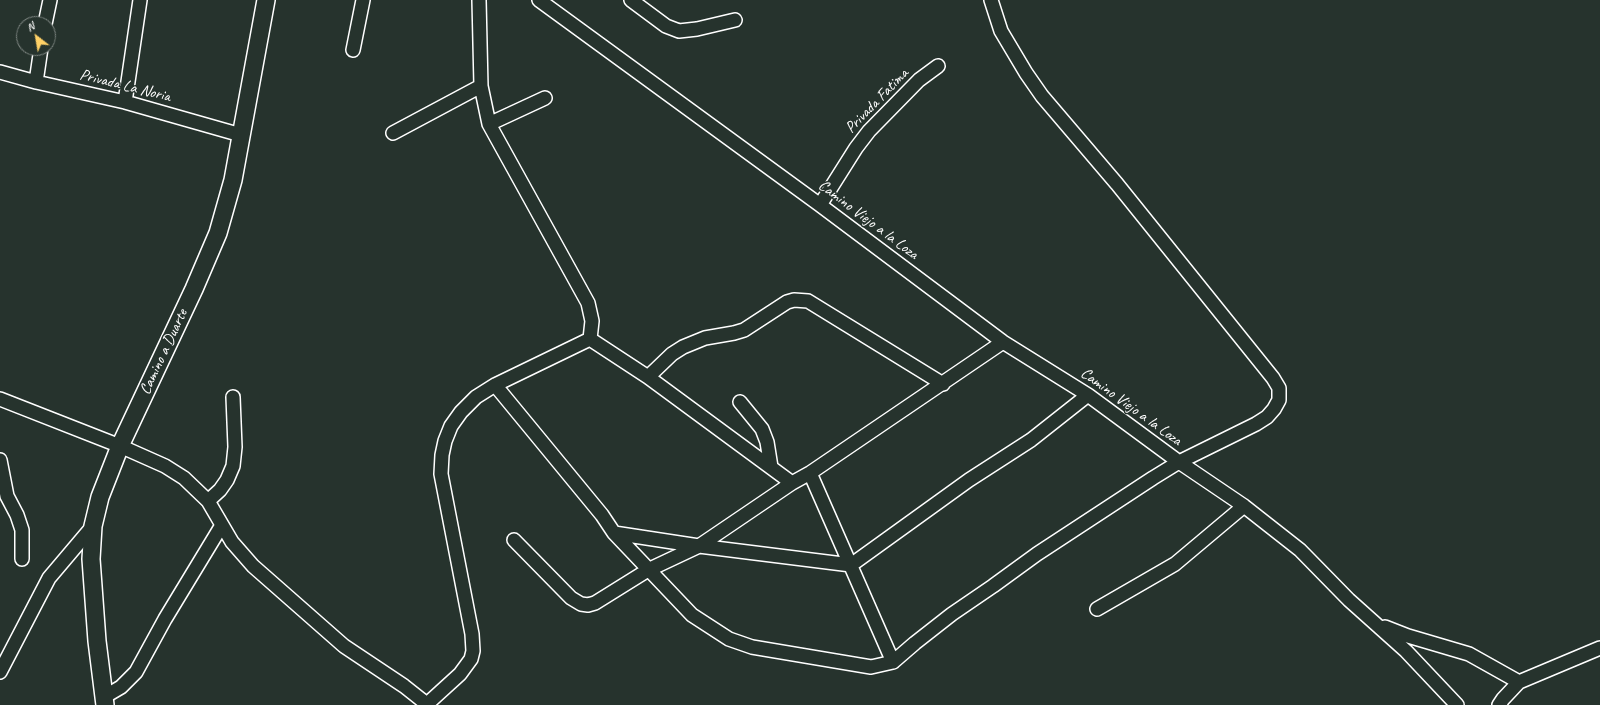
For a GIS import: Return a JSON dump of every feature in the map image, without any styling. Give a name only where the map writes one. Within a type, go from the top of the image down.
[{"type":"street","points":[[47,16],[50,0]]},
{"type":"street","points":[[125,102],[140,0]]},
{"type":"street","name":"Camino a Duarte","points":[[105,701],[97,641],[92,586],[91,559],[93,526],[100,497],[120,446],[194,289],[218,233],[233,180],[266,0]]},
{"type":"street","points":[[353,50],[363,0]]},
{"type":"street","points":[[479,0],[481,86],[489,124],[588,303],[592,321],[590,339]]},
{"type":"street","name":"Camino Viejo a la Loza","points":[[539,0],[820,205],[1003,342],[1088,395],[1179,462],[1244,506],[1300,550],[1350,600],[1406,651],[1457,705]]},
{"type":"street","points":[[631,0],[666,26],[679,31],[697,29],[735,20]]},
{"type":"street","points":[[494,385],[602,515],[614,533],[692,615],[729,639],[752,647],[871,668],[893,662],[952,614],[1037,554],[1179,462],[1256,424],[1267,417],[1274,409],[1278,400],[1279,388],[1266,369],[1122,190],[1042,96],[1000,31],[991,0]]},
{"type":"street","points":[[36,82],[40,56]]},
{"type":"street","name":"Privada Fatima","points":[[820,205],[856,148],[869,131],[919,80],[938,66]]},
{"type":"street","name":"Privada La Noria","points":[[0,72],[36,82],[125,102],[241,135]]},
{"type":"street","points":[[393,133],[481,86]]},
{"type":"street","points":[[489,124],[545,98]]},
{"type":"street","points":[[648,377],[672,354],[684,347],[705,338],[734,334],[744,330],[787,302],[794,300],[808,301],[943,384]]},
{"type":"street","points":[[590,339],[648,377],[792,483]]},
{"type":"street","points":[[0,399],[120,446],[165,466],[184,478],[208,501],[239,550],[254,566],[344,646],[404,686],[427,705],[460,674],[471,659],[473,651],[472,634],[442,474],[443,448],[452,426],[461,412],[476,397],[494,385],[590,339]]},
{"type":"street","points":[[514,540],[571,598],[581,604],[588,605],[595,603],[648,570],[699,546],[943,384],[1003,342]]},
{"type":"street","points":[[614,533],[699,546],[851,565],[969,480],[1031,440],[1088,395]]},
{"type":"street","points":[[208,501],[228,480],[233,466],[236,447],[233,397]]},
{"type":"street","points":[[740,402],[762,429],[767,442],[771,467]]},
{"type":"street","points":[[0,460],[7,496],[17,515],[22,530],[22,559]]},
{"type":"street","points":[[810,473],[893,662]]},
{"type":"street","points":[[1097,609],[1175,564],[1244,506]]},
{"type":"street","points":[[105,701],[136,672],[165,619],[222,525]]},
{"type":"street","points":[[0,672],[49,578],[93,526]]},
{"type":"street","points":[[1378,624],[1408,636],[1469,654],[1519,682]]},
{"type":"street","points":[[1500,705],[1503,699],[1519,682],[1600,648]]}]
